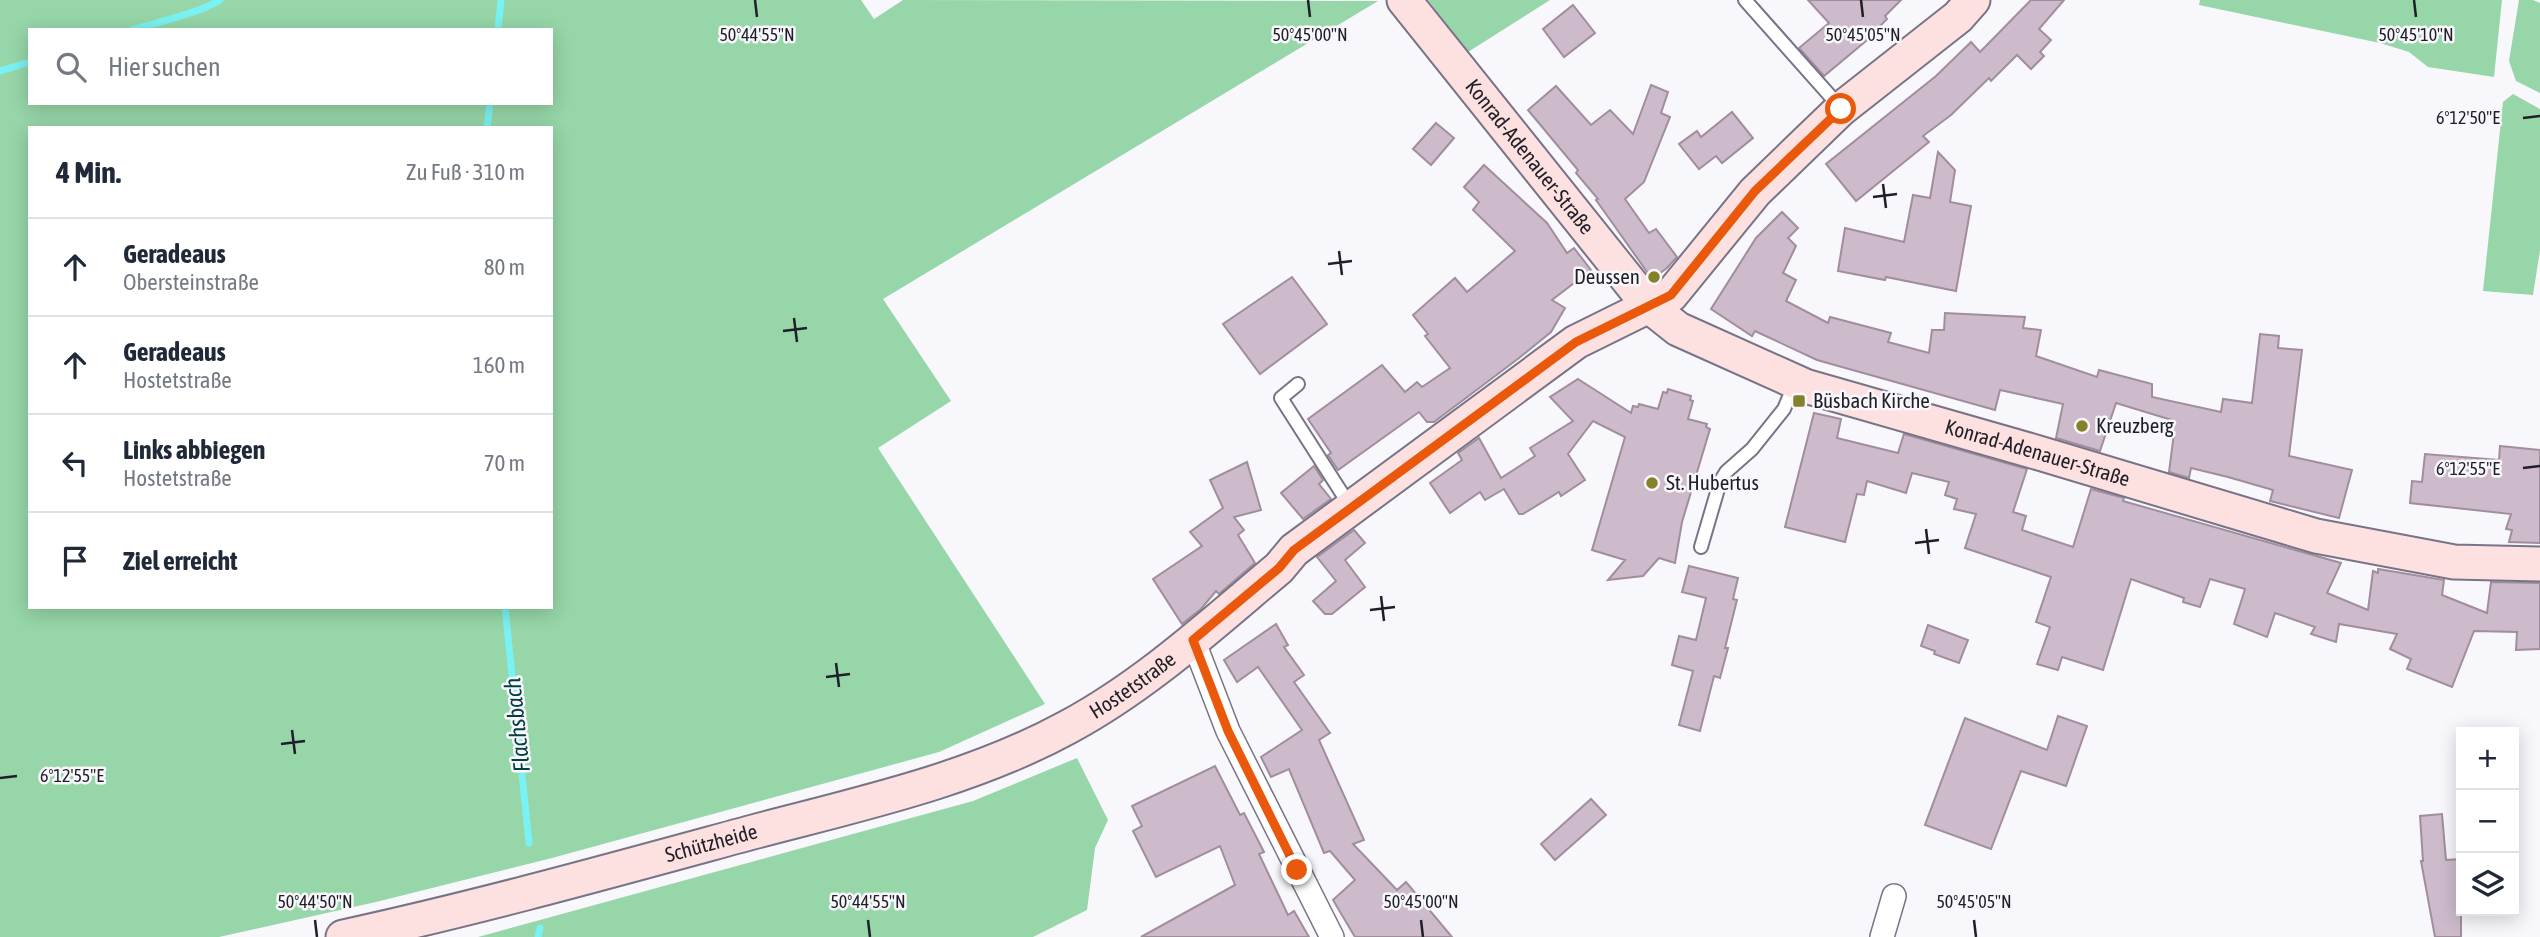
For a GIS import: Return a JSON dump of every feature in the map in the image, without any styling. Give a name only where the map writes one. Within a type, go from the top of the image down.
[{"type":"street","name":"Konrad-Adenauer-Straße","points":[[1404,0],[1649,306],[1678,329],[1796,383],[2316,536],[2454,562],[2540,564]]},
{"type":"street","name":"Hostetstraße","points":[[1070,726],[1139,682],[1193,640],[1279,568],[1294,550],[1350,506],[1398,474],[1576,342],[1671,295],[1755,191],[1841,109],[1958,17],[1973,0]]},
{"type":"street","name":"Hostetstraße","points":[[1193,640],[1228,731],[1332,937]]},
{"type":"street","name":"Schützheide","points":[[343,937],[533,891],[881,798],[964,772],[1027,748],[1070,726]]},
{"type":"street","points":[[1882,937],[1894,896]]},
{"type":"lane","points":[[1745,0],[1841,109]]},
{"type":"lane","points":[[1701,547],[1720,482],[1726,472],[1752,449],[1784,410],[1796,383]]},
{"type":"lane","points":[[1298,384],[1282,398],[1350,506]]},
{"type":"green space","points":[[0,0],[861,0],[874,19],[903,0],[1378,1],[883,299],[951,401],[878,448],[1045,704],[939,752],[552,858],[376,902],[219,937],[0,937]]},
{"type":"green space","points":[[1428,0],[1550,0],[1468,52]]},
{"type":"green space","points":[[2200,0],[2502,0],[2494,77],[2428,67],[2409,52],[2380,43],[2199,5]]},
{"type":"green space","points":[[2519,0],[2540,3],[2540,93],[2516,81],[2509,61]]},
{"type":"green space","points":[[2513,94],[2540,109],[2540,250],[2533,295],[2483,291],[2503,102]]},
{"type":"green space","points":[[1077,758],[1108,820],[1095,848],[1087,910],[1033,937],[478,937],[973,801]]},
{"type":"building","points":[[1808,0],[1901,0],[1866,41],[1824,76],[1799,48],[1829,23]]},
{"type":"building","points":[[2031,0],[2064,0],[2039,29],[2051,40],[2040,52],[2044,56],[2031,69],[2017,55],[1991,81],[1989,78],[1951,115],[1923,136],[1929,142],[1856,201],[1826,164],[1936,76],[1971,42],[1980,52]]},
{"type":"building","points":[[1573,5],[1595,33],[1564,57],[1543,29]]},
{"type":"building","points":[[1651,85],[1668,92],[1661,113],[1670,117],[1644,182],[1625,199],[1649,233],[1656,229],[1677,257],[1652,279],[1596,200],[1598,199],[1576,173],[1578,170],[1528,110],[1556,86],[1591,125],[1610,110],[1633,134]]},
{"type":"building","points":[[1732,112],[1753,138],[1722,163],[1716,156],[1699,169],[1679,144],[1697,131],[1701,137]]},
{"type":"building","points":[[1436,123],[1454,138],[1431,165],[1413,149]]},
{"type":"building","points":[[1938,152],[1955,170],[1950,202],[1971,206],[1956,291],[1886,277],[1885,280],[1838,271],[1845,228],[1904,242],[1913,195],[1930,198]]},
{"type":"building","points":[[1484,165],[1547,223],[1567,253],[1574,248],[1591,270],[1552,300],[1565,308],[1551,332],[1519,358],[1434,422],[1427,422],[1419,412],[1338,470],[1328,455],[1331,453],[1308,419],[1382,365],[1405,392],[1417,382],[1422,387],[1450,368],[1425,336],[1428,334],[1413,315],[1455,278],[1467,292],[1515,251],[1473,210],[1479,202],[1464,187]]},
{"type":"building","points":[[1782,212],[1798,228],[1788,238],[1796,246],[1783,273],[1796,280],[1786,301],[1828,323],[1830,317],[1891,333],[1888,342],[1929,353],[1932,330],[1944,330],[1945,313],[2025,317],[2023,328],[2041,330],[2036,356],[2097,377],[2099,370],[2152,384],[2152,397],[2221,412],[2223,399],[2252,403],[2260,334],[2279,336],[2278,348],[2302,350],[2289,456],[2352,470],[2339,518],[2270,501],[2273,490],[2228,477],[2191,468],[2189,478],[2169,472],[2174,433],[2171,432],[2175,421],[2116,403],[2100,451],[2056,438],[2063,404],[2000,390],[1995,410],[1817,360],[1755,331],[1752,336],[1711,309],[1756,238]]},
{"type":"building","points":[[1292,277],[1327,324],[1260,374],[1223,324]]},
{"type":"building","points":[[1578,379],[1631,413],[1633,406],[1638,407],[1639,404],[1658,409],[1663,392],[1667,393],[1668,389],[1691,396],[1690,400],[1693,401],[1688,419],[1707,424],[1706,427],[1710,429],[1682,522],[1675,563],[1659,558],[1643,576],[1608,580],[1625,560],[1592,550],[1625,437],[1593,421],[1568,454],[1585,480],[1561,496],[1559,492],[1523,514],[1519,514],[1504,489],[1485,500],[1480,492],[1450,513],[1430,483],[1462,460],[1458,453],[1479,438],[1501,478],[1535,456],[1530,448],[1573,421],[1550,397]]},
{"type":"building","points":[[1814,413],[1841,419],[1837,438],[1898,453],[1904,434],[2027,469],[2013,512],[2026,516],[2022,530],[2073,547],[2091,489],[2124,498],[2123,501],[2341,563],[2327,593],[2368,610],[2373,571],[2378,573],[2378,569],[2444,580],[2442,595],[2487,613],[2491,582],[2540,583],[2540,649],[2516,650],[2517,632],[2474,631],[2452,687],[2407,669],[2411,659],[2390,649],[2397,634],[2339,624],[2336,642],[2311,634],[2315,627],[2275,613],[2267,637],[2234,624],[2245,589],[2210,579],[2200,607],[2183,602],[2184,598],[2131,579],[2103,670],[2062,657],[2058,670],[2037,664],[2050,627],[2036,622],[2051,577],[1965,548],[1976,514],[1954,509],[1957,499],[1945,495],[1949,482],[1912,473],[1906,493],[1867,481],[1864,495],[1857,494],[1845,542],[1785,527]]},
{"type":"building","points":[[2500,446],[2540,450],[2540,543],[2509,542],[2512,530],[2506,529],[2511,514],[2410,503],[2412,481],[2422,482],[2425,454],[2499,460]]},
{"type":"building","points":[[1247,462],[1261,510],[1234,517],[1244,530],[1238,535],[1255,563],[1219,594],[1216,591],[1201,609],[1182,624],[1153,579],[1202,546],[1190,532],[1223,508],[1210,480]]},
{"type":"building","points":[[1314,466],[1323,480],[1319,484],[1331,499],[1303,519],[1281,493]]},
{"type":"building","points":[[1354,530],[1365,543],[1345,560],[1365,587],[1332,614],[1325,614],[1313,601],[1336,581],[1317,557]]},
{"type":"building","points":[[1689,566],[1738,578],[1733,599],[1737,600],[1725,648],[1728,648],[1720,678],[1714,676],[1700,731],[1679,725],[1693,671],[1672,665],[1679,636],[1696,640],[1706,598],[1682,592]]},
{"type":"building","points":[[1276,624],[1288,645],[1284,647],[1304,675],[1294,682],[1330,733],[1319,740],[1364,840],[1353,844],[1397,890],[1406,882],[1452,937],[1355,937],[1333,900],[1355,880],[1330,851],[1324,853],[1289,769],[1271,777],[1261,757],[1302,730],[1258,667],[1237,682],[1224,660]]},
{"type":"building","points":[[1928,625],[1968,640],[1959,663],[1921,646]]},
{"type":"building","points":[[2058,716],[2087,726],[2066,786],[2021,771],[1991,849],[1925,825],[1965,718],[2047,750]]},
{"type":"building","points":[[1215,766],[1240,815],[1244,813],[1264,852],[1259,854],[1288,915],[1294,911],[1309,937],[1141,937],[1235,885],[1220,846],[1156,877],[1133,831],[1142,826],[1132,806]]},
{"type":"building","points":[[1591,799],[1606,815],[1555,860],[1541,844]]},
{"type":"building","points":[[2442,814],[2446,860],[2456,859],[2456,916],[2461,916],[2461,937],[2435,937],[2421,861],[2420,816]]},
{"type":"waterway","points":[[139,28],[190,13],[220,0]]},
{"type":"waterway","name":"Flachsbach","points":[[498,28],[501,0]]},
{"type":"waterway","points":[[0,71],[28,63]]},
{"type":"waterway","name":"Flachsbach","points":[[487,126],[490,105]]},
{"type":"waterway","name":"Flachsbach","points":[[505,609],[529,843]]},
{"type":"waterway","name":"Flachsbach","points":[[538,937],[540,928]]},
{"type":"place","name":"Deussen","points":[[1654,277]]},
{"type":"place","name":"Büsbach Kirche","points":[[1799,401]]},
{"type":"place","name":"Kreuzberg","points":[[2082,426]]},
{"type":"place","name":"St. Hubertus","points":[[1652,483]]},
{"type":"route","points":[[1297,870],[1228,731],[1193,640],[1279,568],[1294,550],[1350,506],[1398,474],[1576,342],[1671,295],[1755,191],[1841,109]]}]
